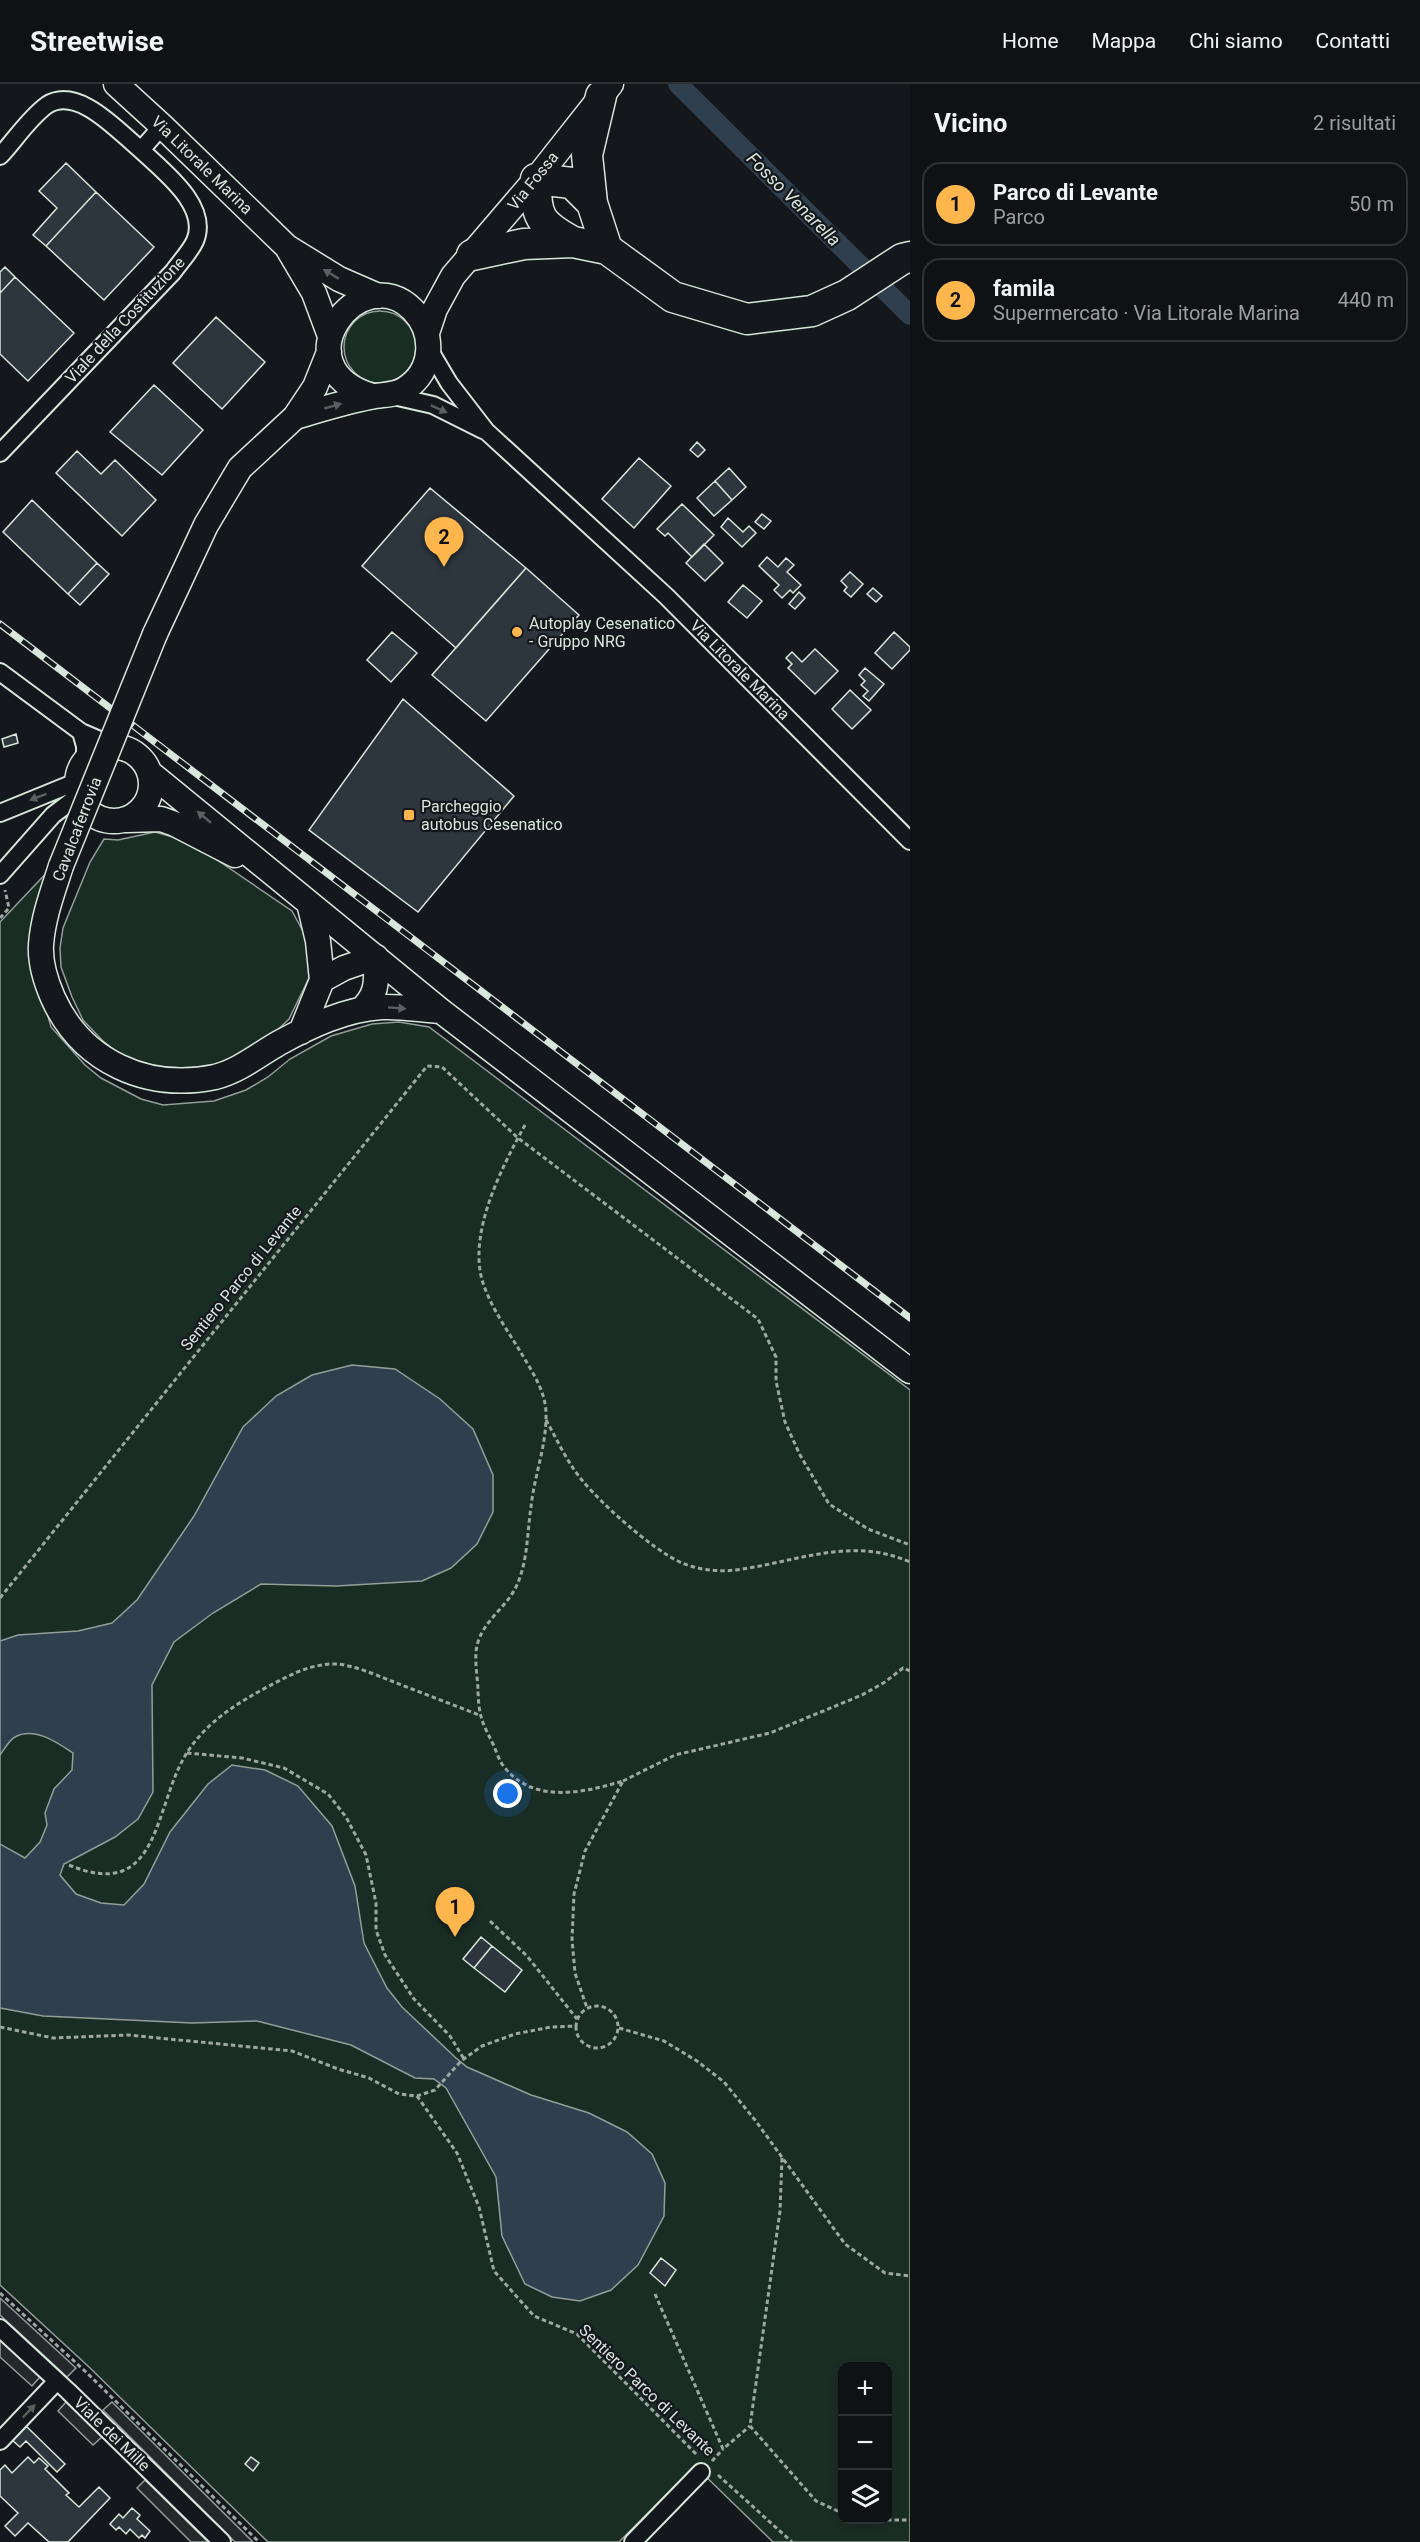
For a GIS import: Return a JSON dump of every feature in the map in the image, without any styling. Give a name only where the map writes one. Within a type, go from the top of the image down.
[{"type":"highway","points":[[606,90],[587,155],[592,204],[607,249]]},
{"type":"highway","points":[[573,242],[550,229],[535,206],[536,179],[572,183],[592,204]]},
{"type":"highway","points":[[462,266],[524,244],[573,242],[607,249],[673,297],[747,319],[812,311],[847,295],[907,255]]},
{"type":"street","name":"Via Litorale Marina","points":[[116,84],[287,247],[339,279],[410,307],[421,319],[428,341],[449,383],[486,431],[666,596],[904,824],[910,841]]},
{"type":"street","name":"Via Fossa","points":[[428,341],[435,309],[462,266],[536,179],[606,90]]},
{"type":"street","name":"Viale della Costituzione","points":[[0,156],[35,116],[49,104],[59,101],[75,102],[91,108],[141,150],[168,177],[196,212],[198,224],[195,241],[173,272],[0,453]]},
{"type":"street","points":[[141,150],[162,126]]},
{"type":"street","name":"Via Litorale Marina","points":[[287,247],[314,293],[329,344],[333,368],[343,381],[356,391],[433,405],[486,431]]},
{"type":"street","name":"Via Fossa","points":[[387,298],[423,292],[462,266]]},
{"type":"street","points":[[295,417],[315,387],[336,321],[344,310],[361,299],[387,298]]},
{"type":"street","points":[[295,417],[405,389],[417,379],[426,364],[428,341]]},
{"type":"street","name":"Cavalcaferrovia","points":[[295,417],[240,468],[206,525],[154,634],[62,866],[45,915],[41,946],[49,991],[61,1017],[100,1058],[120,1068],[162,1080],[188,1080],[217,1076],[250,1062],[277,1044],[301,1032],[334,1017],[361,1010],[384,1007],[441,1011]]},
{"type":"street","points":[[0,672],[81,732],[137,754],[145,762],[152,784],[145,805],[138,814],[127,820]]},
{"type":"street","points":[[81,732],[85,746],[80,779],[83,807],[92,815],[109,821],[161,819],[265,868]]},
{"type":"street","points":[[1,874],[53,815],[104,748],[116,747]]},
{"type":"street","points":[[150,773],[441,1011],[910,1371]]},
{"type":"street","points":[[0,813],[80,779]]},
{"type":"street","points":[[301,1032],[322,980],[318,941],[309,903]]},
{"type":"street","points":[[322,980],[344,968],[376,957]]},
{"type":"street","points":[[361,1010],[372,1000],[376,984],[376,957]]},
{"type":"street","name":"Viale dei Mille","points":[[0,2328],[222,2542]]},
{"type":"street","points":[[0,2441],[57,2381]]},
{"type":"street","points":[[633,2542],[706,2468]]},
{"type":"path","points":[[0,918],[9,908],[1,874]]},
{"type":"path","name":"Sentiero Parco di Levante","points":[[0,1598],[427,1066],[442,1067],[518,1138],[758,1319],[776,1357],[776,1381],[785,1422],[800,1455],[829,1504],[868,1529],[910,1545]]},
{"type":"path","points":[[525,1125],[497,1177],[488,1208],[480,1252],[480,1268],[484,1284],[500,1318],[542,1388],[546,1405],[546,1420],[531,1506],[527,1549],[516,1587],[495,1614],[478,1642],[479,1715],[502,1765],[524,1784],[549,1793],[585,1792],[623,1781],[675,1755],[770,1733],[862,1695],[903,1668],[910,1671]]},
{"type":"path","points":[[546,1420],[573,1469],[593,1491],[665,1554],[683,1563],[707,1570],[734,1570],[831,1551],[855,1550],[892,1554],[910,1562]]},
{"type":"path","points":[[69,1865],[86,1872],[110,1875],[133,1867],[150,1847],[187,1753],[210,1723],[234,1705],[293,1673],[314,1666],[338,1664],[370,1673],[479,1715]]},
{"type":"path","points":[[187,1753],[242,1758],[284,1768],[328,1794],[346,1817],[366,1856],[376,1903],[376,1930],[385,1955],[414,1999],[450,2036],[463,2060]]},
{"type":"path","points":[[587,2008],[574,1973],[572,1939],[574,1894],[585,1851],[623,1781]]},
{"type":"path","points":[[490,1921],[526,1956],[577,2019]]},
{"type":"path","points":[[600,2006],[612,2011],[616,2016],[619,2028],[617,2035],[609,2045],[596,2049],[579,2039],[577,2019],[587,2008],[600,2006]]},
{"type":"path","points":[[0,2027],[53,2038],[128,2035],[292,2051],[369,2078],[399,2094],[417,2096],[435,2090],[463,2060],[482,2046],[515,2034],[576,2026]]},
{"type":"path","points":[[619,2028],[664,2041],[697,2061],[724,2082],[755,2120],[845,2244],[885,2273],[910,2276]]},
{"type":"path","name":"Sentiero Parco di Levante","points":[[417,2096],[457,2154],[479,2207],[494,2271],[534,2316],[577,2334],[706,2468],[792,2542]]},
{"type":"path","points":[[782,2158],[780,2211],[750,2426],[816,2500],[838,2511]]},
{"type":"path","points":[[0,2293],[86,2372],[259,2542]]},
{"type":"path","name":"Sentiero Parco di Levante","points":[[655,2294],[723,2450],[750,2426]]},
{"type":"path","points":[[892,2520],[910,2520]]},
{"type":"green space","points":[[380,311],[400,317],[410,327],[416,347],[410,367],[400,377],[380,383],[360,377],[350,367],[344,347],[350,327],[360,317]]},
{"type":"green space","points":[[155,832],[180,839],[204,851],[292,911],[305,935],[311,974],[289,1019],[267,1040],[226,1064],[166,1073],[123,1057],[83,1020],[61,967],[60,948],[63,928],[90,862],[104,839],[118,840]]},
{"type":"green space","points":[[54,865],[34,966],[51,1027],[85,1065],[101,1078],[141,1099],[163,1105],[214,1101],[246,1090],[268,1077],[290,1059],[331,1036],[372,1024],[399,1022],[429,1027],[910,1390],[910,2542],[773,2542],[695,2466],[619,2542],[268,2542],[89,2367],[0,2285],[0,922]]},
{"type":"shaded area","points":[[0,2298],[76,2368],[67,2377],[0,2315]]},
{"type":"shaded area","points":[[0,2340],[40,2377],[32,2386],[0,2357]]},
{"type":"shaded area","points":[[66,2402],[102,2437],[93,2445],[58,2411]]},
{"type":"shaded area","points":[[112,2402],[253,2542],[235,2542],[103,2410]]},
{"type":"shaded area","points":[[145,2480],[208,2542],[191,2542],[137,2488]]},
{"type":"water","points":[[352,1365],[395,1369],[440,1399],[473,1429],[493,1475],[493,1512],[477,1544],[451,1568],[422,1581],[336,1586],[261,1584],[213,1613],[174,1642],[152,1685],[153,1792],[138,1819],[115,1837],[64,1864],[60,1875],[76,1894],[101,1903],[124,1905],[144,1884],[170,1832],[208,1784],[232,1765],[265,1770],[298,1786],[332,1826],[355,1886],[364,1943],[387,1988],[402,2007],[467,2067],[531,2095],[589,2113],[627,2132],[652,2154],[665,2183],[664,2216],[638,2265],[611,2290],[580,2301],[552,2297],[525,2284],[502,2236],[496,2177],[446,2088],[434,2079],[415,2078],[351,2045],[257,2021],[192,2023],[43,2016],[0,2008],[0,1844],[25,1858],[40,1842],[47,1825],[45,1813],[54,1789],[72,1770],[73,1753],[46,1737],[30,1733],[13,1738],[0,1755],[0,1641],[18,1635],[78,1631],[112,1623],[137,1600],[194,1516],[243,1427],[276,1396],[312,1375]]},
{"type":"building","points":[[66,163],[96,192],[46,246],[33,235],[57,208],[39,191]]},
{"type":"building","points":[[96,192],[154,247],[104,300],[46,246]]},
{"type":"building","points":[[5,267],[15,277],[0,293],[0,272]]},
{"type":"building","points":[[15,277],[74,333],[28,381],[0,354],[0,293]]},
{"type":"building","points":[[216,317],[265,362],[222,409],[173,363]]},
{"type":"building","points":[[154,385],[203,430],[162,475],[110,432]]},
{"type":"building","points":[[697,442],[705,450],[698,457],[690,450]]},
{"type":"building","points":[[77,451],[101,474],[115,460],[156,500],[122,536],[56,473]]},
{"type":"building","points":[[639,458],[671,486],[634,528],[602,499]]},
{"type":"building","points":[[729,468],[746,487],[732,500],[715,481]]},
{"type":"building","points":[[715,481],[732,500],[714,516],[697,498]]},
{"type":"building","points":[[430,488],[526,568],[456,648],[362,566]]},
{"type":"building","points":[[32,500],[97,563],[68,594],[3,532]]},
{"type":"building","points":[[682,504],[714,535],[692,557],[668,533],[665,536],[657,529]]},
{"type":"building","points":[[762,514],[771,521],[764,529],[755,522]]},
{"type":"building","points":[[728,518],[743,532],[749,526],[756,533],[742,547],[721,527]]},
{"type":"building","points":[[704,544],[723,563],[705,581],[686,563]]},
{"type":"building","points":[[767,557],[778,567],[786,558],[794,565],[787,572],[801,585],[793,593],[790,590],[782,598],[774,590],[779,585],[759,566]]},
{"type":"building","points":[[97,563],[109,574],[80,605],[68,594]]},
{"type":"building","name":"Autoplay Cesenatico - Gruppo NRG","points":[[526,568],[579,615],[486,721],[432,675]]},
{"type":"building","points":[[850,572],[863,584],[851,597],[844,591],[847,587],[841,581]]},
{"type":"building","points":[[743,585],[762,601],[747,618],[728,602]]},
{"type":"building","points":[[873,588],[882,596],[876,602],[867,594]]},
{"type":"building","points":[[799,592],[805,598],[795,609],[789,604]]},
{"type":"building","points":[[392,632],[417,653],[391,682],[367,660]]},
{"type":"building","points":[[894,632],[910,647],[910,650],[892,669],[875,653]]},
{"type":"building","points":[[815,649],[838,671],[815,694],[788,668],[792,664],[786,658],[792,652],[802,662]]},
{"type":"building","points":[[865,668],[884,684],[869,701],[863,696],[868,691],[861,685],[865,681],[859,675]]},
{"type":"building","points":[[850,690],[871,710],[852,729],[832,709]]},
{"type":"building","name":"Parcheggio autobus Cesenatico","points":[[403,699],[514,796],[418,912],[309,830]]},
{"type":"building","points":[[16,734],[18,743],[4,747],[2,739]]},
{"type":"building","points":[[481,1937],[492,1946],[474,1968],[463,1959]]},
{"type":"building","points":[[492,1946],[522,1970],[505,1992],[474,1968]]},
{"type":"building","points":[[661,2258],[676,2270],[665,2286],[650,2273]]},
{"type":"building","points":[[26,2426],[65,2464],[57,2472],[26,2441],[20,2447],[12,2440]]},
{"type":"building","points":[[28,2457],[34,2463],[39,2458],[48,2466],[45,2469],[69,2493],[66,2495],[79,2507],[99,2487],[110,2498],[68,2542],[49,2542],[28,2523],[15,2536],[5,2526],[18,2513],[0,2496],[0,2470],[5,2465],[12,2473]]},
{"type":"building","points":[[251,2457],[259,2463],[253,2471],[245,2464]]},
{"type":"building","points":[[132,2508],[140,2515],[137,2519],[150,2531],[145,2538],[142,2535],[139,2538],[130,2529],[126,2534],[119,2527],[116,2530],[110,2524],[119,2514],[123,2518]]},
{"type":"waterway","name":"Fosso Venarella","points":[[678,84],[910,315]]},
{"type":"railway","points":[[0,624],[910,1318]]},
{"type":"place","name":"famila","points":[[444,567]]},
{"type":"place","name":"Autoplay Cesenatico - Gruppo NRG","points":[[517,632]]},
{"type":"place","name":"Parcheggio autobus Cesenatico","points":[[409,815]]},
{"type":"place","name":"Parco di Levante","points":[[455,1937]]}]
